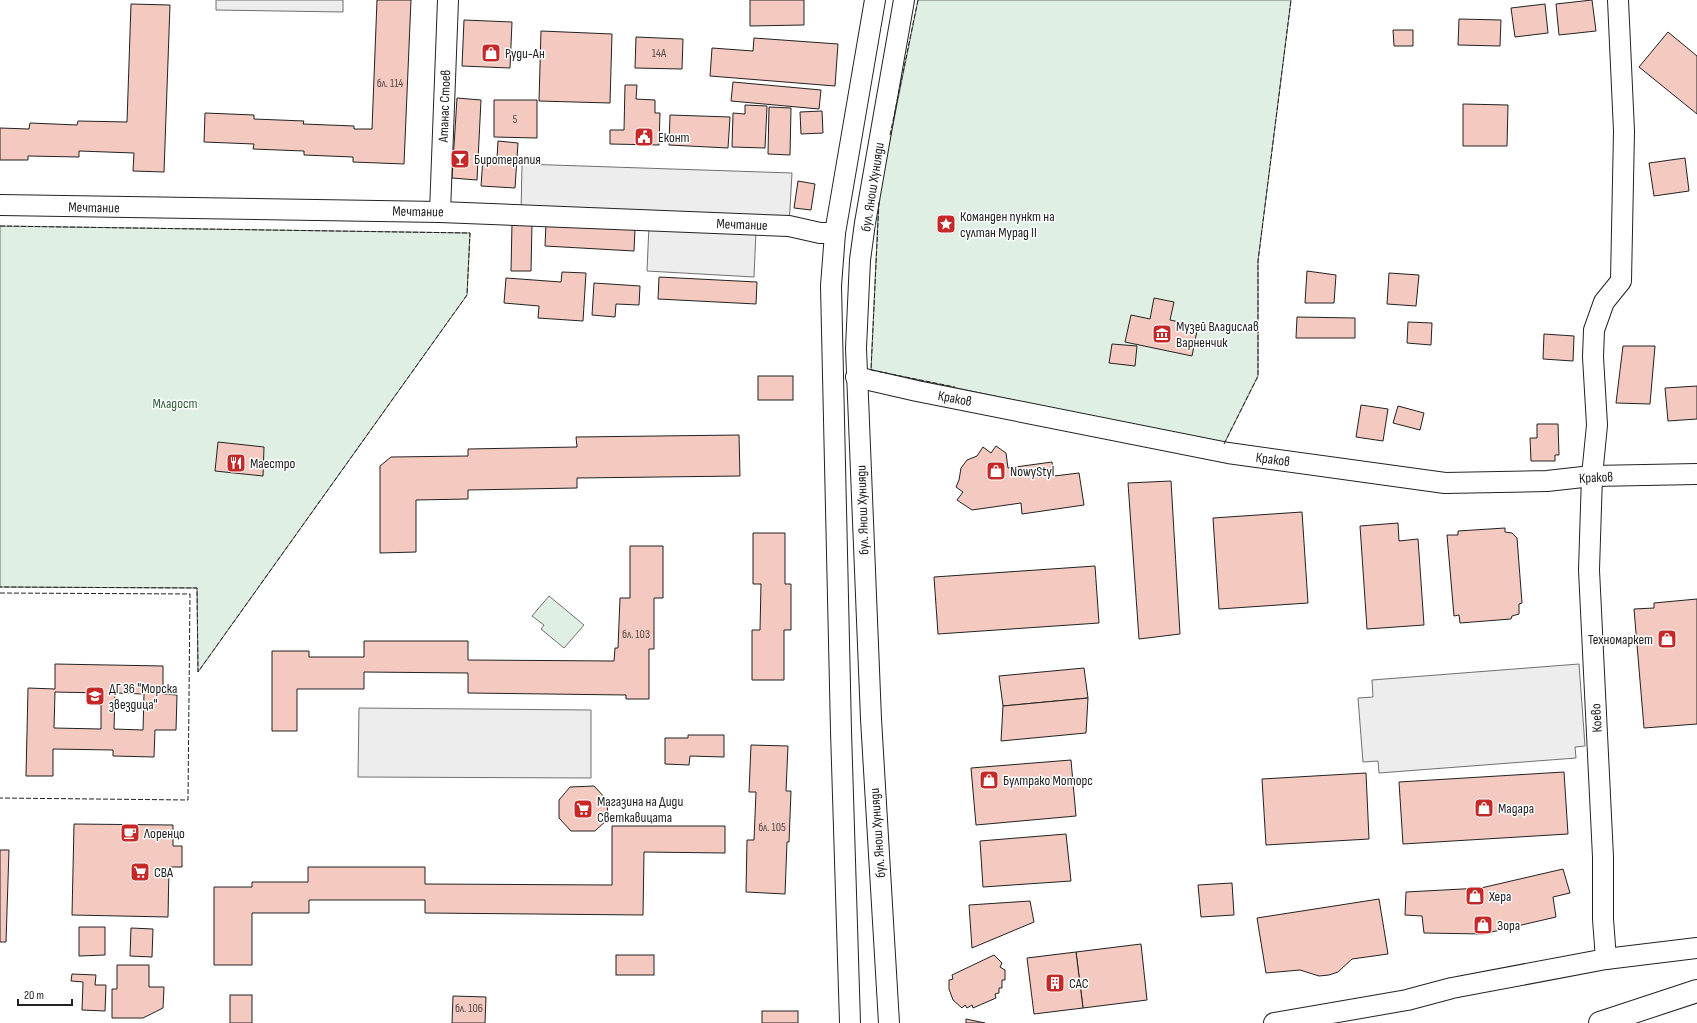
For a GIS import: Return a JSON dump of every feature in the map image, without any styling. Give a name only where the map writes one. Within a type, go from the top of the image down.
[{"type":"main road","points":[[1600,1023],[1697,991]]},
{"type":"street","name":"Атанас Стоев","points":[[440,212],[448,0]]},
{"type":"street","name":"бул. Янош Хунияди","points":[[850,1023],[832,381],[831,286],[835,234],[875,0]]},
{"type":"street","name":"бул. Янош Хунияди","points":[[889,1023],[871,735],[856,348],[860,260],[904,0]]},
{"type":"street","name":"Коево","points":[[1606,959],[1603,919],[1603,857],[1589,570],[1592,476],[1598,425],[1593,357],[1594,330],[1604,302],[1621,281],[1624,131],[1618,0]]},
{"type":"street","name":"Мечтание","points":[[0,205],[440,212],[789,226],[835,234]]},
{"type":"street","name":"Краков","points":[[856,377],[1228,452],[1444,483],[1547,481],[1592,476],[1697,474]]},
{"type":"street","points":[[1274,1023],[1407,1000],[1452,988],[1606,959],[1697,948]]},
{"type":"green space","points":[[918,0],[1291,0],[1258,261],[1258,376],[1224,444],[871,370],[879,194]]},
{"type":"green space","name":"Младост","points":[[0,226],[470,233],[467,295],[198,672],[197,588],[0,587]]},
{"type":"green space","points":[[549,596],[584,625],[564,648],[541,629],[544,625],[532,616]]},
{"type":"shaded area","points":[[216,0],[343,0],[343,12],[216,10]]},
{"type":"shaded area","points":[[522,164],[792,173],[789,226],[521,214]]},
{"type":"shaded area","points":[[649,225],[756,231],[754,277],[647,271]]},
{"type":"shaded area","points":[[1579,664],[1585,746],[1575,747],[1576,758],[1379,773],[1378,761],[1363,762],[1358,698],[1373,697],[1372,680]]},
{"type":"shaded area","points":[[359,708],[591,710],[591,778],[358,777]]},
{"type":"building","points":[[377,0],[411,0],[404,164],[353,162],[353,157],[304,155],[304,151],[253,149],[254,144],[204,142],[205,113],[254,115],[254,119],[304,121],[303,124],[354,126],[354,129],[372,129]]},
{"type":"building","points":[[750,0],[804,0],[804,25],[750,26]]},
{"type":"building","points":[[1592,0],[1596,31],[1559,35],[1556,4]]},
{"type":"building","points":[[131,4],[170,5],[164,172],[133,171],[134,153],[79,151],[79,157],[28,156],[28,160],[0,160],[0,128],[29,129],[30,123],[77,125],[78,121],[127,122]]},
{"type":"building","points":[[1545,4],[1548,33],[1515,37],[1511,8]]},
{"type":"building","points":[[1459,19],[1501,20],[1500,46],[1458,45]]},
{"type":"building","points":[[464,20],[512,22],[510,68],[462,66]]},
{"type":"building","points":[[1393,30],[1413,30],[1413,46],[1394,46]]},
{"type":"building","points":[[541,31],[612,34],[610,103],[539,101]]},
{"type":"building","points":[[1668,32],[1697,56],[1697,114],[1639,67]]},
{"type":"building","points":[[636,37],[683,39],[682,69],[635,68]]},
{"type":"building","points":[[754,38],[838,44],[835,86],[710,76],[712,48],[753,51]]},
{"type":"building","points":[[733,82],[821,90],[819,109],[731,101]]},
{"type":"building","points":[[625,85],[637,85],[636,99],[655,100],[655,113],[660,113],[659,145],[610,144],[610,130],[624,130]]},
{"type":"building","points":[[457,98],[481,100],[477,180],[452,178]]},
{"type":"building","points":[[494,100],[537,100],[537,138],[494,137]]},
{"type":"building","points":[[1463,104],[1508,105],[1507,146],[1463,146]]},
{"type":"building","points":[[745,105],[767,106],[765,148],[732,147],[733,113],[745,114]]},
{"type":"building","points":[[769,107],[791,108],[790,155],[768,154]]},
{"type":"building","points":[[822,111],[823,133],[801,134],[800,112]]},
{"type":"building","points":[[670,115],[730,117],[728,148],[669,145]]},
{"type":"building","points":[[498,141],[518,143],[515,188],[481,186],[483,157],[497,158]]},
{"type":"building","points":[[1685,158],[1689,191],[1654,196],[1649,163]]},
{"type":"building","points":[[798,181],[815,184],[811,210],[794,208]]},
{"type":"building","points":[[512,223],[532,223],[531,271],[511,271]]},
{"type":"building","points":[[546,224],[635,229],[634,251],[545,246]]},
{"type":"building","points":[[1307,271],[1336,275],[1334,303],[1305,303]]},
{"type":"building","points":[[562,272],[586,273],[583,321],[538,318],[539,306],[504,303],[506,278],[561,282]]},
{"type":"building","points":[[1389,273],[1419,275],[1416,306],[1387,304]]},
{"type":"building","points":[[659,277],[757,282],[756,304],[658,299]]},
{"type":"building","points":[[594,283],[640,286],[639,305],[616,304],[615,317],[592,315]]},
{"type":"building","name":"Музей Владислав Варненчик","points":[[1154,298],[1174,302],[1170,320],[1198,326],[1192,356],[1125,342],[1131,315],[1150,319]]},
{"type":"building","points":[[1297,317],[1355,318],[1355,338],[1296,338]]},
{"type":"building","points":[[1408,322],[1432,323],[1431,345],[1407,343]]},
{"type":"building","points":[[1544,334],[1574,336],[1573,361],[1543,359]]},
{"type":"building","points":[[1112,344],[1137,346],[1135,366],[1109,363]]},
{"type":"building","points":[[1623,346],[1655,346],[1650,404],[1616,403]]},
{"type":"building","points":[[758,376],[793,376],[793,400],[758,400]]},
{"type":"building","points":[[1697,386],[1697,419],[1668,421],[1665,388]]},
{"type":"building","points":[[1361,405],[1388,409],[1383,441],[1356,437]]},
{"type":"building","points":[[1398,406],[1424,413],[1420,430],[1393,423]]},
{"type":"building","points":[[1537,424],[1558,424],[1559,455],[1555,455],[1555,461],[1531,461],[1530,438],[1537,438]]},
{"type":"building","points":[[739,435],[740,476],[577,478],[577,488],[468,490],[468,499],[416,500],[416,552],[380,553],[380,466],[391,457],[468,456],[468,449],[577,447],[576,437]]},
{"type":"building","points":[[218,442],[264,447],[263,476],[215,471]]},
{"type":"building","points":[[996,446],[1006,453],[1008,468],[1052,462],[1054,476],[1079,473],[1084,505],[1022,514],[1021,503],[972,510],[957,500],[963,492],[956,487],[961,468],[967,460],[977,456],[983,447],[991,453]]},
{"type":"building","points":[[1171,481],[1180,634],[1139,639],[1128,483]]},
{"type":"building","points":[[1302,512],[1308,603],[1219,609],[1213,518]]},
{"type":"building","points":[[1398,523],[1399,541],[1418,539],[1424,625],[1367,629],[1360,526]]},
{"type":"building","points":[[1505,528],[1505,532],[1512,533],[1517,538],[1522,603],[1519,604],[1519,614],[1512,616],[1511,619],[1460,623],[1459,615],[1454,616],[1447,535],[1458,535],[1458,531]]},
{"type":"building","points":[[753,533],[785,533],[785,584],[791,584],[791,630],[784,630],[784,680],[752,680],[752,630],[760,630],[761,584],[753,584]]},
{"type":"building","points":[[630,546],[663,546],[663,598],[654,598],[654,649],[649,649],[649,699],[626,699],[626,695],[468,693],[468,673],[364,672],[364,689],[297,689],[297,731],[272,731],[272,651],[309,651],[309,657],[364,657],[364,641],[468,641],[468,660],[614,661],[615,648],[618,648],[620,598],[630,598]]},
{"type":"building","points":[[1095,566],[1099,623],[938,634],[934,577]]},
{"type":"building","name":"Техномаркет","points":[[1697,599],[1697,724],[1644,728],[1634,609],[1654,608],[1654,603]]},
{"type":"building","points":[[55,664],[163,666],[163,694],[177,695],[176,730],[155,730],[154,757],[113,756],[113,750],[53,749],[53,776],[26,776],[28,688],[55,689]],"holes":[[[55,692],[101,693],[101,729],[54,728]],[[115,693],[144,694],[143,730],[114,729]]]},
{"type":"building","points":[[1084,668],[1088,698],[1003,706],[999,676]]},
{"type":"building","points":[[1088,698],[1086,733],[1001,741],[1003,706]]},
{"type":"building","points":[[688,735],[724,735],[724,757],[690,756],[689,765],[665,764],[665,738],[688,738]]},
{"type":"building","points":[[751,745],[788,746],[786,791],[791,791],[785,894],[746,892],[747,840],[754,840],[756,792],[749,792]]},
{"type":"building","points":[[1071,760],[1076,816],[976,825],[971,768]]},
{"type":"building","name":"Мадара","points":[[1564,772],[1568,834],[1403,844],[1399,782]]},
{"type":"building","points":[[1366,773],[1369,839],[1266,845],[1262,779]]},
{"type":"building","name":"Магазина на Диди Светкавицата","points":[[594,786],[607,800],[608,819],[595,831],[571,831],[559,818],[559,800],[570,787]]},
{"type":"building","points":[[74,824],[173,825],[173,846],[182,846],[182,867],[169,867],[168,917],[72,915]]},
{"type":"building","points":[[612,826],[725,826],[725,853],[644,852],[643,915],[425,913],[425,900],[309,900],[309,913],[252,913],[252,965],[214,965],[214,887],[252,887],[252,882],[308,882],[308,867],[425,867],[425,884],[612,885]]},
{"type":"building","points":[[1066,834],[1071,881],[983,887],[980,841]]},
{"type":"building","points":[[0,850],[9,850],[6,942],[0,942]]},
{"type":"building","points":[[1563,869],[1570,893],[1553,897],[1556,917],[1483,934],[1424,933],[1422,916],[1405,915],[1406,892],[1481,888]]},
{"type":"building","points":[[1232,883],[1234,915],[1201,917],[1198,885]]},
{"type":"building","points":[[1379,899],[1388,954],[1352,959],[1338,972],[1329,975],[1319,976],[1300,970],[1266,973],[1257,918]]},
{"type":"building","points":[[1030,901],[1034,922],[972,948],[969,905]]},
{"type":"building","points":[[79,927],[105,927],[105,955],[79,956]]},
{"type":"building","points":[[131,928],[153,929],[152,957],[130,956]]},
{"type":"building","points":[[1141,944],[1147,1000],[1083,1008],[1076,952]]},
{"type":"building","name":"САС","points":[[1076,952],[1083,1008],[1034,1014],[1027,958]]},
{"type":"building","points":[[616,955],[654,955],[654,975],[616,975]]},
{"type":"building","points":[[994,955],[1002,963],[1000,967],[1005,970],[1005,980],[1002,980],[1002,988],[999,988],[999,993],[995,994],[996,998],[973,1008],[972,1005],[967,1008],[965,1005],[962,1008],[953,1000],[949,989],[949,980],[953,979],[952,975]]},
{"type":"building","points":[[117,965],[149,965],[149,987],[164,987],[163,1008],[143,1018],[112,1018],[112,989],[117,989]]},
{"type":"building","points":[[72,974],[96,975],[95,985],[106,985],[105,1011],[82,1010],[83,982],[71,981]]},
{"type":"building","points":[[230,995],[252,995],[252,1023],[230,1023]]},
{"type":"building","points":[[453,996],[486,997],[485,1023],[452,1023]]},
{"type":"building","points":[[762,1011],[798,1011],[798,1023],[762,1023]]},
{"type":"building","points":[[966,1019],[985,1023],[966,1023]]},
{"type":"fence","points":[[890,135],[918,0]]},
{"type":"fence","points":[[1224,444],[1258,376],[1258,261],[1291,0]]},
{"type":"fence","points":[[879,202],[871,370],[955,387]]},
{"type":"fence","points":[[0,226],[470,233],[467,295],[198,672],[197,588],[0,587]]},
{"type":"fence","points":[[0,593],[190,594],[188,800],[0,798]]},
{"type":"place","name":"Руди-Ан","points":[[491,53]]},
{"type":"place","name":"Еконт","points":[[644,137]]},
{"type":"place","name":"Биротерапия","points":[[460,159]]},
{"type":"place","name":"Команден пункт на султан Мурад II","points":[[946,224]]},
{"type":"place","name":"Музей Владислав Варненчик","points":[[1162,334]]},
{"type":"place","name":"Маестро","points":[[236,463]]},
{"type":"place","name":"NowyStyl","points":[[996,471]]},
{"type":"place","name":"Техномаркет","points":[[1667,639]]},
{"type":"place","name":"ДГ 36 \"Морска звездица\"","points":[[95,696]]},
{"type":"place","name":"Бултрако Моторс","points":[[989,780]]},
{"type":"place","name":"Мадара","points":[[1484,808]]},
{"type":"place","name":"Магазина на Диди Светкавицата","points":[[583,809]]},
{"type":"place","name":"Лоренцо","points":[[130,833]]},
{"type":"place","name":"CBA","points":[[140,872]]},
{"type":"place","name":"Хера","points":[[1475,896]]},
{"type":"place","name":"Зора","points":[[1483,925]]},
{"type":"place","name":"САС","points":[[1055,983]]}]
